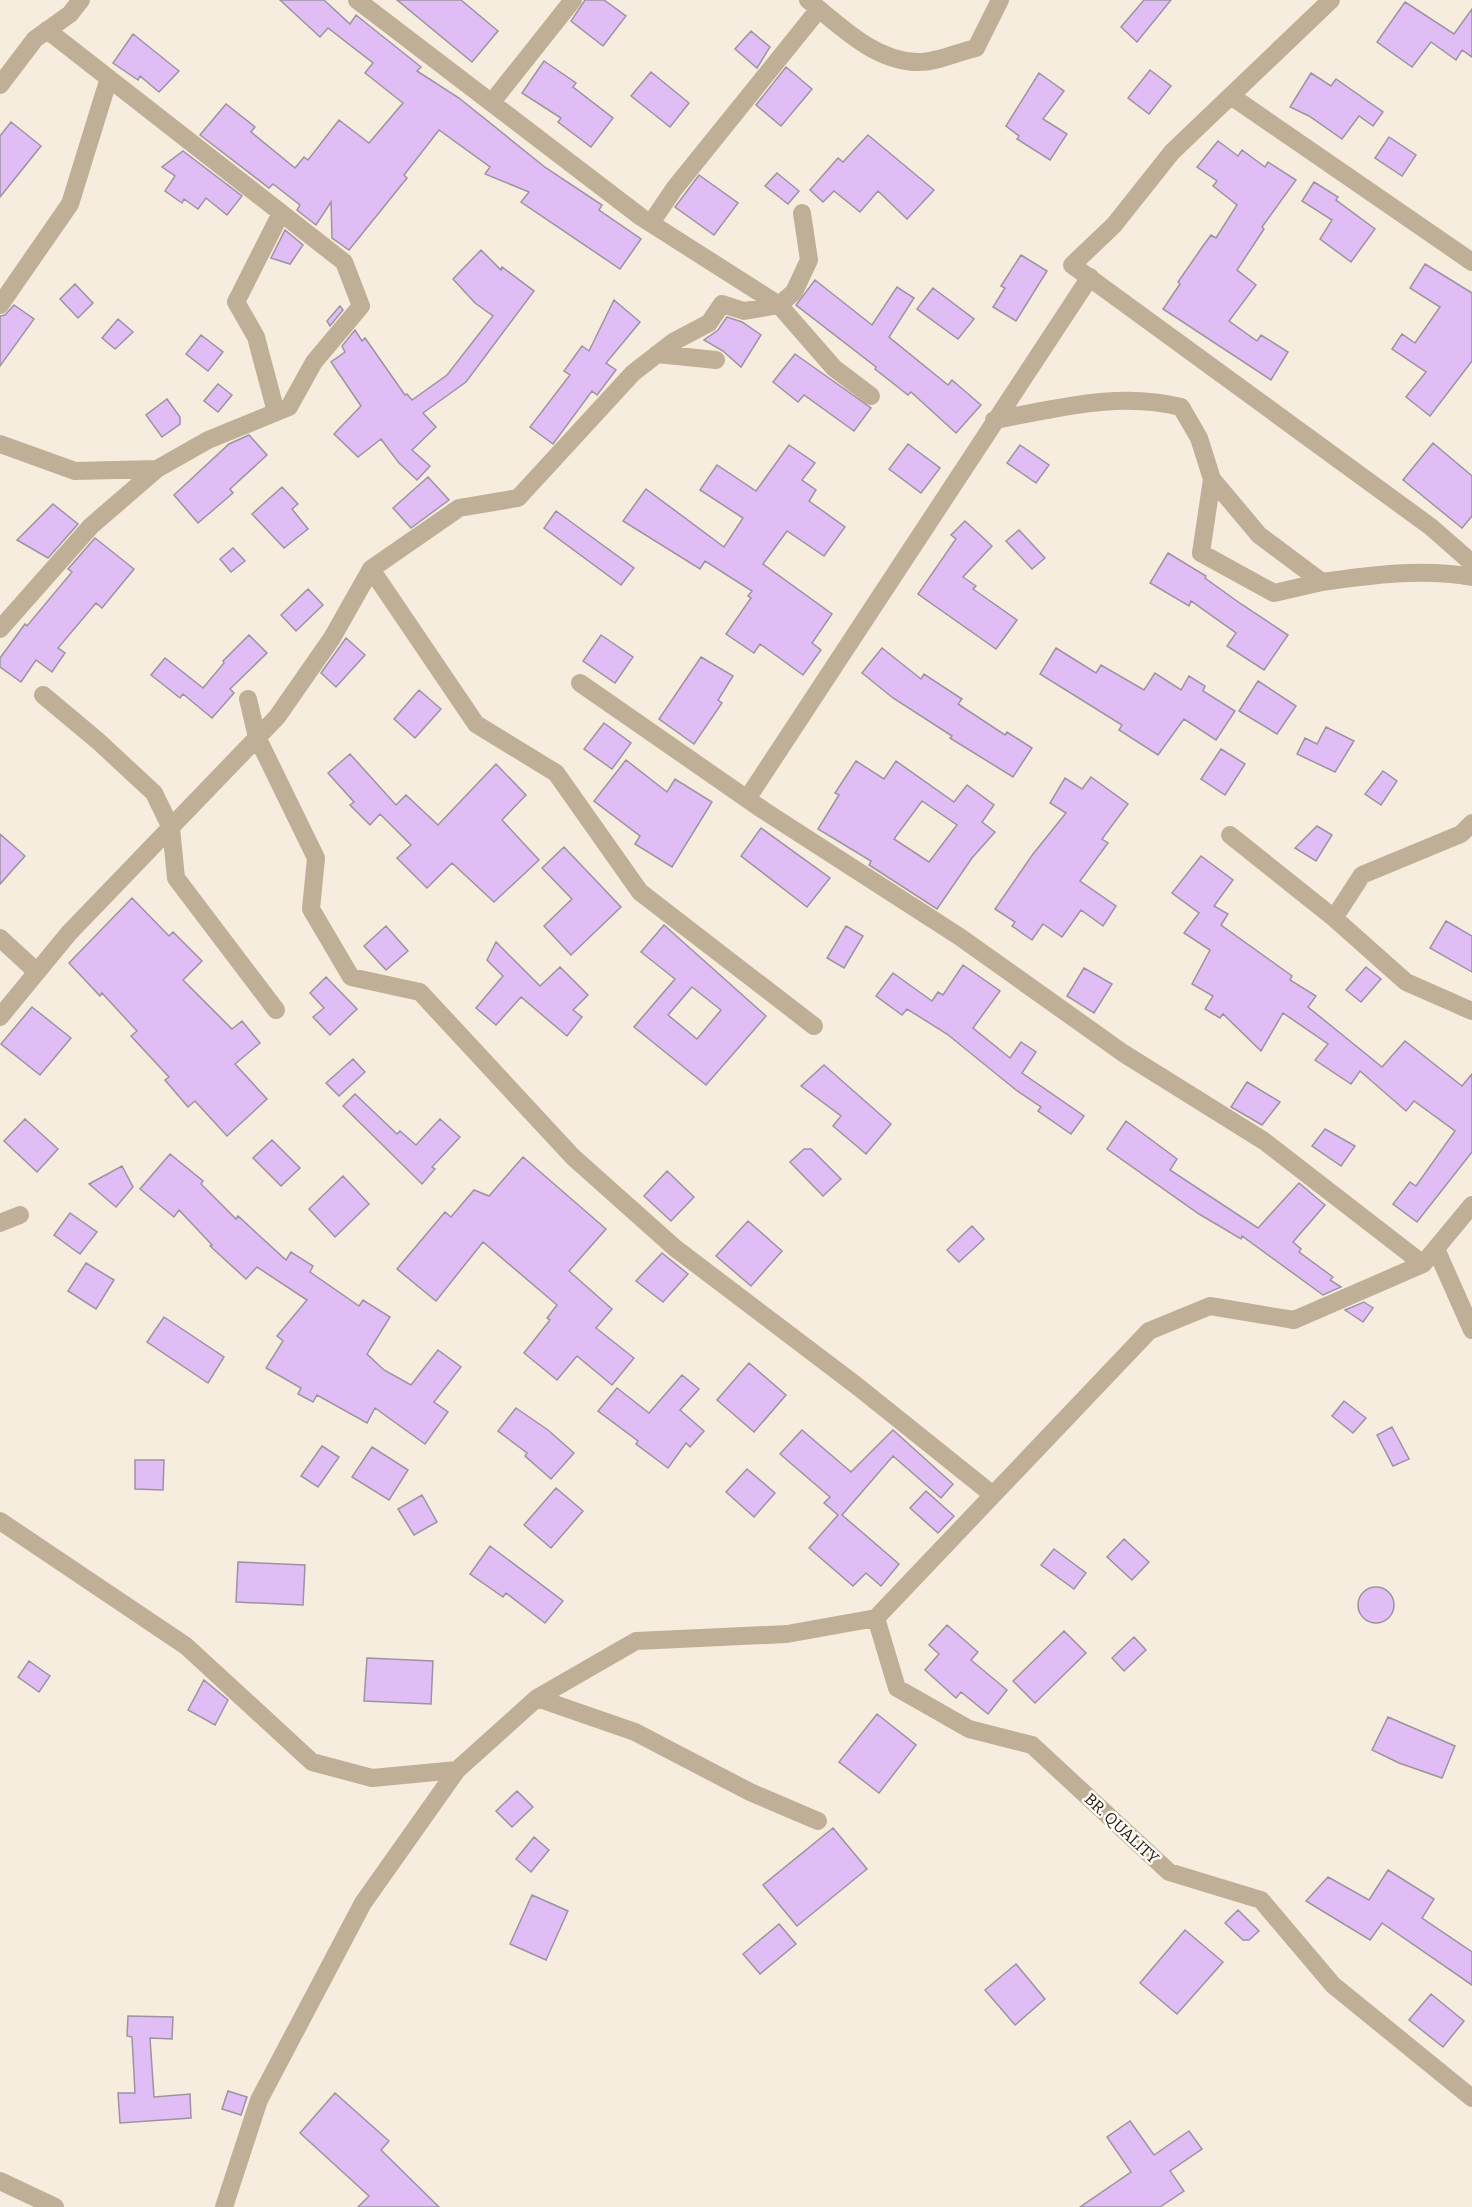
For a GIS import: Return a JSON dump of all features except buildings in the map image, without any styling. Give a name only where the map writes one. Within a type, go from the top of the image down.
[{"type":"street","points":[[0,85],[35,39],[70,14],[81,0]]},
{"type":"street","points":[[357,0],[651,223],[779,305],[834,368],[870,396]]},
{"type":"street","points":[[492,102],[573,0]]},
{"type":"street","points":[[651,223],[674,189],[814,4],[885,56],[918,62],[976,48],[1000,0]]},
{"type":"street","points":[[1331,0],[1172,152],[1114,225],[1072,265],[1431,527],[1472,563]]},
{"type":"street","points":[[0,629],[91,526],[157,469],[208,440],[289,406],[314,362],[361,306],[344,262],[48,30]]},
{"type":"street","points":[[0,305],[70,204],[109,78]]},
{"type":"street","points":[[1231,96],[1472,262]]},
{"type":"street","points":[[276,412],[256,337],[236,302],[281,213]]},
{"type":"street","points":[[0,1017],[69,933],[277,717],[332,638],[370,569],[459,508],[518,498],[633,373],[657,354],[709,323],[722,304],[744,311],[779,305],[794,292],[809,260],[802,213]]},
{"type":"street","points":[[747,799],[1090,277]]},
{"type":"street","points":[[657,354],[716,360]]},
{"type":"street","points":[[994,420],[1115,399],[1164,403],[1181,407],[1199,438],[1212,479],[1259,535],[1322,582]]},
{"type":"street","points":[[0,444],[75,471],[157,469]]},
{"type":"street","points":[[1212,479],[1201,553],[1274,593],[1322,582],[1377,575],[1449,573],[1472,577]]},
{"type":"street","points":[[370,569],[476,724],[556,773],[640,892],[814,1026]]},
{"type":"street","points":[[580,683],[747,799],[960,937],[1123,1053],[1264,1141],[1423,1264]]},
{"type":"street","points":[[43,696],[98,741],[154,793],[171,828],[176,878],[276,1010]]},
{"type":"street","points":[[248,699],[257,737],[316,858],[311,909],[351,977],[420,992],[573,1157],[667,1240],[857,1386],[993,1495]]},
{"type":"street","points":[[1335,918],[1362,875],[1461,834],[1472,824]]},
{"type":"street","points":[[1230,835],[1335,918],[1406,982],[1472,1011]]},
{"type":"street","points":[[0,938],[37,972]]},
{"type":"street","points":[[224,2207],[259,2100],[363,1903],[457,1770],[537,1698],[636,1641],[787,1634],[876,1618],[1149,1330],[1210,1306],[1294,1320],[1423,1264],[1472,1205]]},
{"type":"street","points":[[0,1224],[20,1215]]},
{"type":"street","points":[[1436,1249],[1472,1330]]},
{"type":"street","points":[[0,1521],[186,1646],[312,1762],[372,1778],[457,1770]]},
{"type":"street","name":"BR. QUALITY","points":[[876,1618],[897,1688],[969,1729],[1032,1744],[1169,1872],[1261,1899],[1333,1985],[1472,2098]]},
{"type":"street","points":[[537,1698],[635,1732],[750,1792],[818,1821]]},
{"type":"street","points":[[0,2181],[55,2207]]}]
